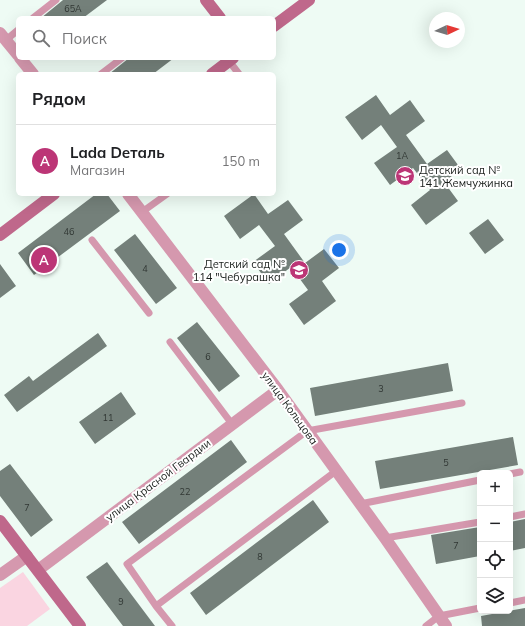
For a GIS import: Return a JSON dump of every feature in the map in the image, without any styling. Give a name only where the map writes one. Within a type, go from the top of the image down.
[{"type":"main road","points":[[206,0],[218,16]]},
{"type":"main road","points":[[276,25],[309,0]]},
{"type":"main road","points":[[215,72],[230,60]]},
{"type":"main road","points":[[0,235],[51,196]]},
{"type":"main road","points":[[0,521],[80,626]]},
{"type":"street","points":[[3,36],[16,52]]},
{"type":"street","points":[[22,60],[31,72]]},
{"type":"street","name":"улица Кольцова","points":[[130,196],[278,390],[385,538],[442,621]]},
{"type":"street","name":"улица Красной Гвардии","points":[[38,570],[278,390]]},
{"type":"street","points":[[0,575],[27,556]]},
{"type":"lane","points":[[36,16],[56,0]]},
{"type":"lane","points":[[3,36],[16,31]]},
{"type":"lane","points":[[104,72],[119,60]]},
{"type":"lane","points":[[232,60],[239,72]]},
{"type":"lane","points":[[142,212],[164,196]]},
{"type":"lane","points":[[92,240],[149,314]]},
{"type":"lane","points":[[170,342],[232,424]]},
{"type":"lane","points":[[172,626],[156,606],[127,564],[307,431],[462,403]]},
{"type":"lane","points":[[156,606],[336,471]]},
{"type":"lane","points":[[513,473],[520,472]]},
{"type":"lane","points":[[360,504],[477,481]]},
{"type":"lane","points":[[513,516],[525,514]]},
{"type":"lane","points":[[385,538],[477,523]]},
{"type":"lane","points":[[513,602],[525,600]]},
{"type":"lane","points":[[426,626],[477,609]]},
{"type":"shaded area","points":[[23,572],[50,609],[27,626],[0,626],[0,588]]},
{"type":"building","points":[[63,0],[107,0],[86,16],[43,16]]},
{"type":"building","points":[[126,60],[171,60],[156,72],[112,72]]},
{"type":"building","points":[[376,95],[390,115],[410,100],[425,121],[406,135],[427,164],[447,150],[461,169],[444,182],[458,201],[426,225],[411,205],[430,190],[413,168],[390,185],[374,163],[397,147],[381,125],[362,140],[345,117]]},
{"type":"building","points":[[93,196],[109,196],[120,211],[34,275],[18,253]]},
{"type":"building","points":[[251,196],[255,196],[268,214],[288,200],[303,220],[284,234],[305,263],[324,249],[339,268],[322,281],[336,301],[304,325],[289,304],[308,290],[291,267],[269,284],[253,262],[275,246],[259,225],[240,239],[224,216]]},
{"type":"building","points":[[488,219],[504,240],[485,254],[469,233]]},
{"type":"building","points":[[135,234],[177,288],[156,304],[114,250]]},
{"type":"building","points":[[0,264],[16,286],[0,298]]},
{"type":"building","points":[[197,322],[240,376],[219,392],[177,338]]},
{"type":"building","points":[[98,333],[107,346],[17,412],[4,395],[29,376],[33,381]]},
{"type":"building","points":[[448,363],[453,391],[315,416],[310,388]]},
{"type":"building","points":[[121,392],[136,414],[95,444],[79,422]]},
{"type":"building","points":[[513,437],[518,465],[489,470],[477,470],[477,472],[380,489],[375,461]]},
{"type":"building","points":[[231,440],[247,462],[139,544],[122,522]]},
{"type":"building","points":[[10,464],[53,520],[31,537],[0,496],[0,471]]},
{"type":"building","points":[[313,500],[329,522],[206,615],[190,593]]},
{"type":"building","points":[[525,519],[525,548],[513,550],[513,521]]},
{"type":"building","points":[[477,527],[477,557],[436,564],[431,535]]},
{"type":"building","points":[[107,562],[155,626],[123,626],[86,577]]},
{"type":"building","points":[[525,608],[525,626],[482,626],[481,616],[492,614],[513,614],[513,610]]},
{"type":"place","name":"Детский сад № 141 Жемчужинка","points":[[405,176]]},
{"type":"place","name":"Lada Dеталь","points":[[44,260]]},
{"type":"place","name":"Детский сад № 114 \"Чебурашка\"","points":[[299,270]]}]
